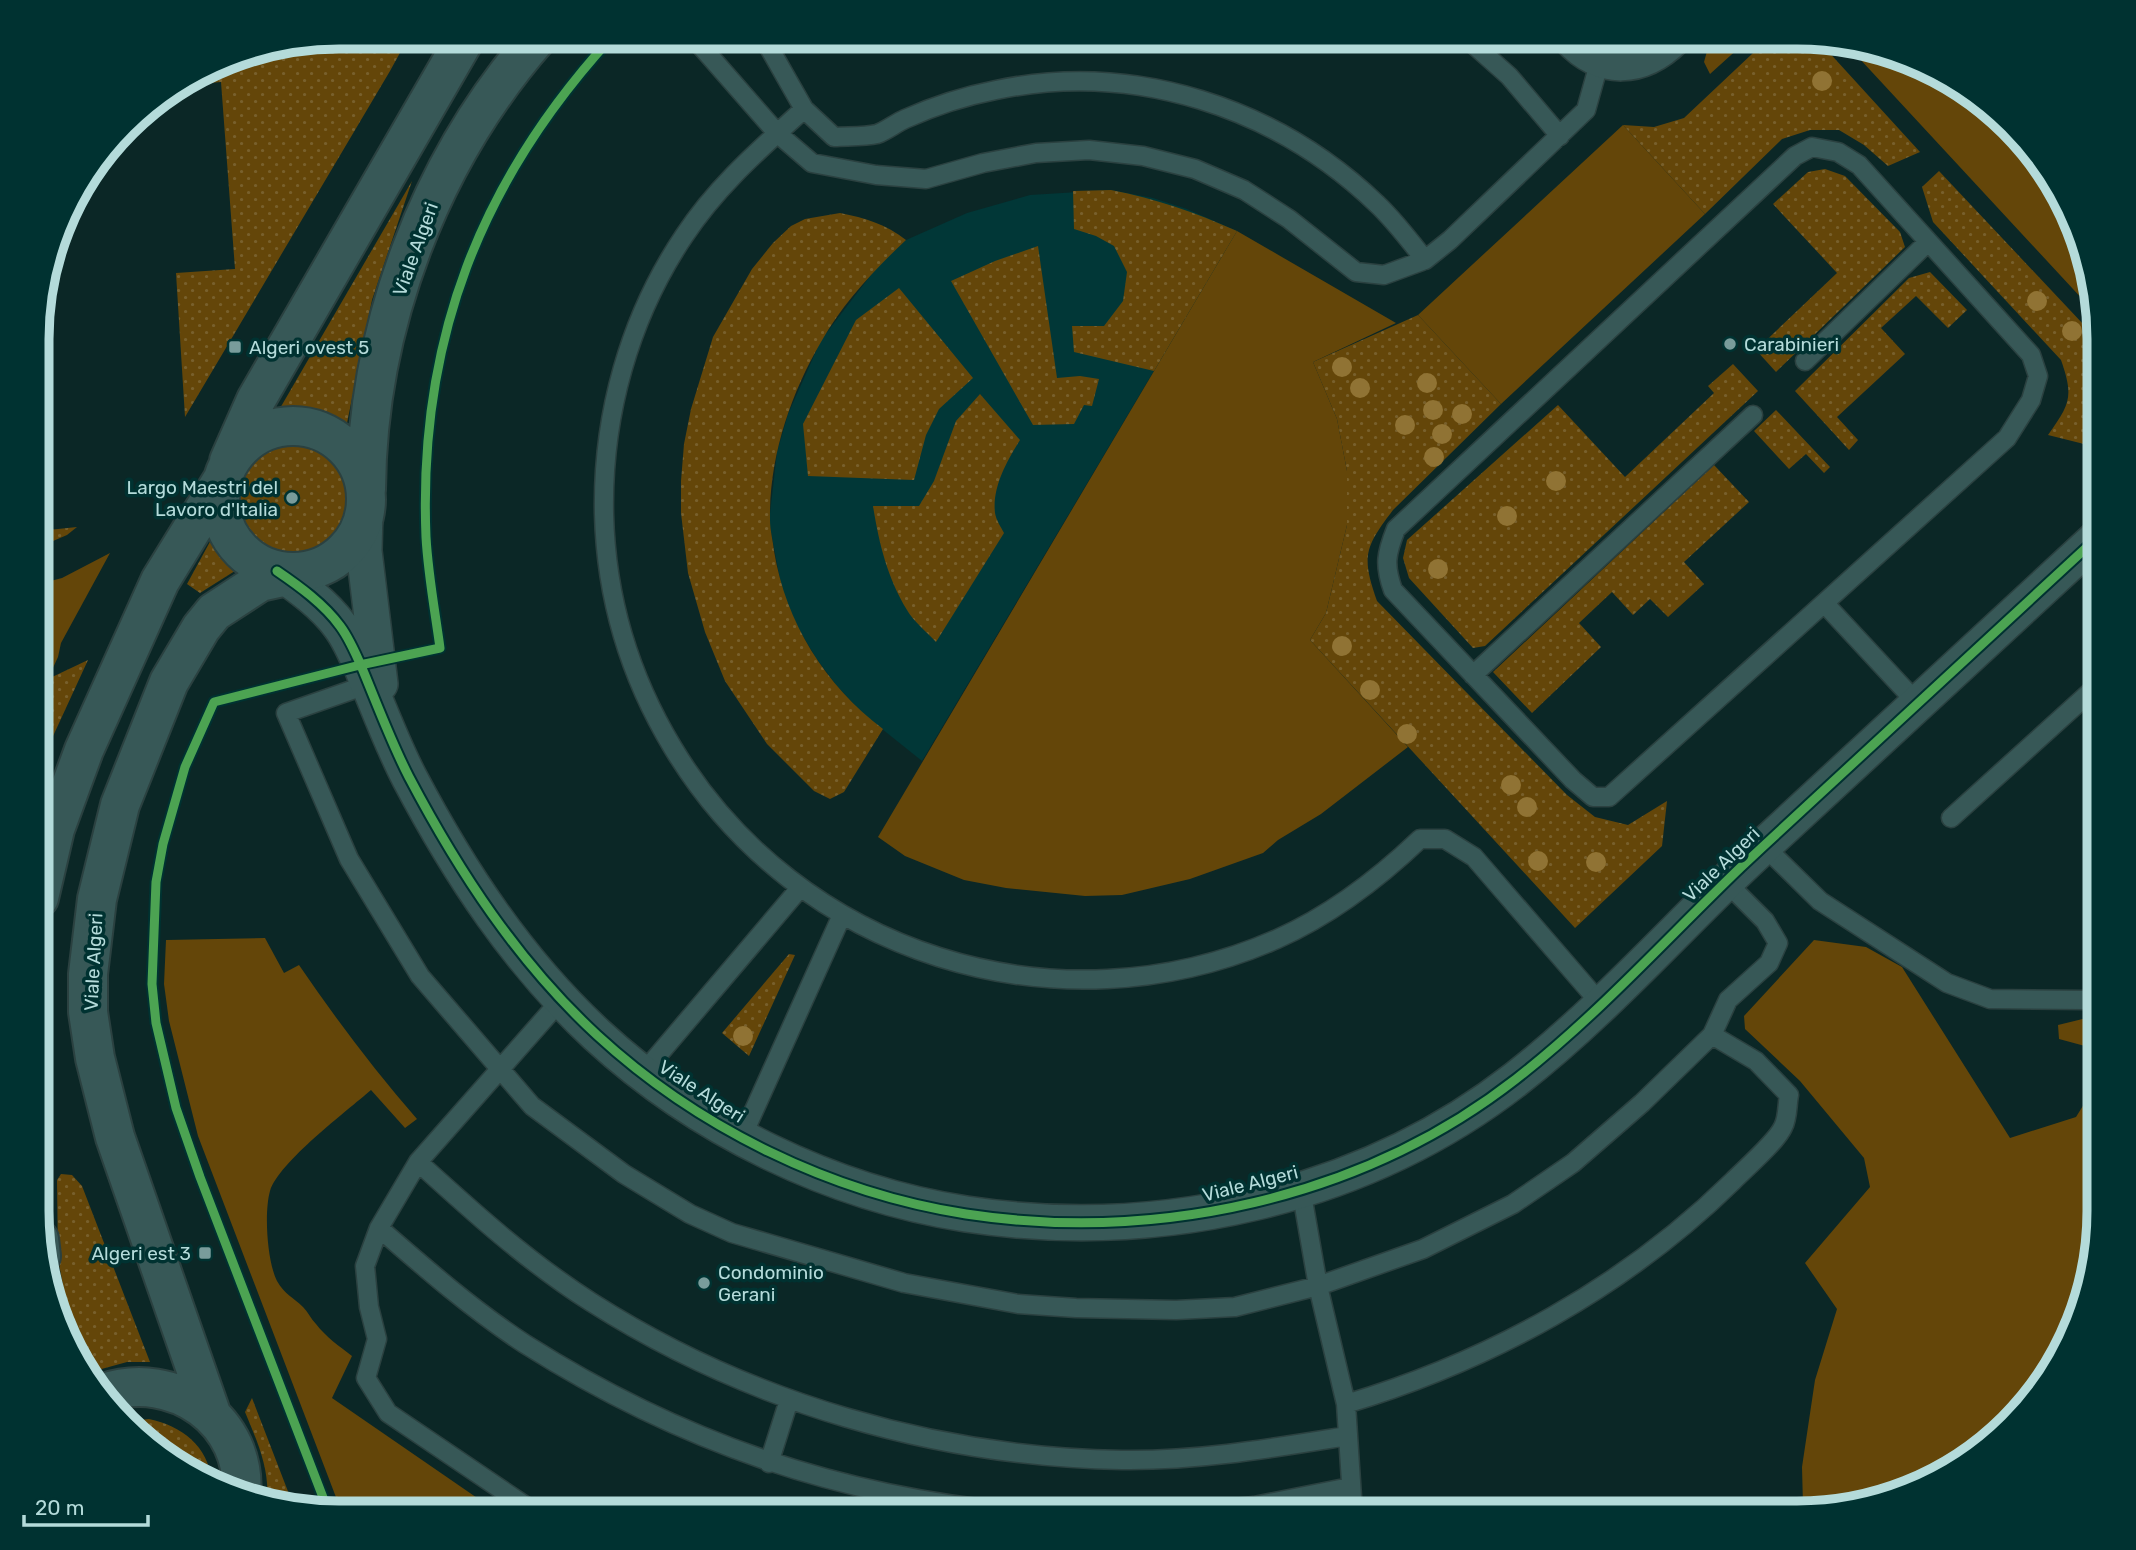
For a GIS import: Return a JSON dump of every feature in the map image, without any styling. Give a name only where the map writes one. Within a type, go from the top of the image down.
[{"type":"street","points":[[365,500],[360,529],[350,545],[327,563],[288,573],[256,563],[237,548],[225,528],[219,506],[225,472],[256,400],[459,49]]},
{"type":"street","name":"Viale Algeri","points":[[365,500],[367,439],[383,349],[416,237],[464,139],[494,93],[529,49]]},
{"type":"street","points":[[1580,49],[1600,60],[1621,64],[1642,60],[1664,49]]},
{"type":"street","points":[[49,855],[55,829],[84,750],[160,581],[242,445],[259,434],[277,427],[318,429],[335,439],[350,453],[361,470],[365,500],[364,551],[385,722]]},
{"type":"street","name":"Viale Algeri","points":[[212,1416],[115,1137],[95,1058],[88,1012],[88,974],[97,899],[120,805],[169,682],[201,628],[214,612],[260,582],[288,573],[340,626],[369,684],[408,775],[491,915],[561,1000],[600,1038],[642,1073],[687,1105],[783,1158],[886,1196],[940,1210],[993,1218],[1048,1223],[1103,1223],[1158,1220],[1266,1200],[1369,1165],[1466,1114],[1554,1049],[1764,846],[2087,547]]},
{"type":"street","points":[[112,1391],[134,1385],[163,1388],[189,1398],[212,1416],[225,1432],[235,1451],[240,1484]]},
{"type":"lane","points":[[704,49],[778,133],[812,163],[876,175],[926,179],[996,160],[1036,153],[1089,150],[1143,156],[1195,169],[1244,190],[1289,219],[1356,272],[1384,275],[1425,260],[1450,240],[1560,136],[1586,110],[1600,60]]},
{"type":"lane","points":[[770,49],[803,109],[834,137],[876,134],[934,107],[985,92],[1027,84],[1091,81],[1155,88],[1186,95],[1247,116],[1303,146],[1346,177],[1378,206],[1425,260]]},
{"type":"lane","points":[[1479,49],[1509,76],[1560,136]]},
{"type":"lane","points":[[803,109],[743,164],[705,207],[666,265],[632,338],[615,394],[605,463],[604,532],[622,635],[647,701],[663,731],[701,790],[723,817],[747,843],[800,887],[842,915],[904,946],[982,969],[1040,978],[1075,980],[1144,976],[1213,962],[1278,938],[1368,885],[1420,839],[1445,839],[1474,857],[1601,1004]]},
{"type":"lane","points":[[1812,147],[1838,152],[1859,165],[1928,242],[2031,355],[2038,376],[2031,400],[2007,438],[1825,604],[1609,797],[1592,797],[1393,590],[1387,572],[1387,551],[1396,529],[1795,156],[1812,147]]},
{"type":"lane","points":[[1805,361],[1928,242]]},
{"type":"lane","points":[[1473,675],[1753,415]]},
{"type":"lane","points":[[1825,604],[1917,704]]},
{"type":"lane","points":[[369,684],[286,713],[356,870],[420,976],[532,1105],[624,1174],[690,1214],[732,1233],[904,1283],[1018,1304],[1176,1310],[1235,1307],[1318,1286],[1423,1250],[1513,1204],[1573,1163],[1642,1103],[1712,1035],[1728,1000],[1769,963],[1779,943],[1765,921],[1726,882]]},
{"type":"lane","points":[[1951,818],[2087,695]]},
{"type":"lane","points":[[1764,846],[1820,901],[1947,983],[1990,999],[2087,1000]]},
{"type":"lane","points":[[642,1073],[800,887]]},
{"type":"lane","points":[[742,1137],[842,915]]},
{"type":"lane","points":[[519,1501],[388,1413],[366,1378],[377,1339],[369,1307],[365,1266],[379,1228],[418,1162],[561,1000]]},
{"type":"lane","points":[[1346,1405],[1401,1388],[1475,1357],[1537,1326],[1593,1293],[1648,1254],[1708,1205],[1760,1153],[1784,1127],[1789,1096],[1756,1061],[1712,1035]]},
{"type":"lane","points":[[418,1162],[500,1237],[590,1301],[687,1356],[789,1400],[898,1432],[1010,1453],[1123,1460],[1223,1455],[1348,1436]]},
{"type":"lane","points":[[1301,1189],[1318,1286],[1346,1405],[1352,1501]]},
{"type":"lane","points":[[379,1228],[449,1288],[523,1343],[601,1390],[684,1430],[769,1463],[864,1490],[927,1501]]},
{"type":"lane","points":[[769,1463],[789,1400]]},
{"type":"lane","points":[[1279,1501],[1350,1487]]},
{"type":"shaded area","points":[[402,49],[185,417],[176,273],[235,269],[221,82],[202,84],[246,64],[301,51]]},
{"type":"shaded area","points":[[1708,49],[1738,49],[1710,74],[1704,62]]},
{"type":"shaded area","points":[[1757,49],[1827,51],[1920,152],[1888,166],[1864,145],[1839,130],[1810,130],[1782,139],[1705,214],[1623,125],[1654,127],[1684,118]]},
{"type":"shaded area","points":[[1857,56],[1890,64],[1942,88],[1988,121],[2015,148],[2048,194],[2065,228],[2077,264],[2085,302]]},
{"type":"shaded area","points":[[1623,125],[1705,214],[1501,404],[1418,315]]},
{"type":"shaded area","points":[[1825,169],[1845,176],[1900,232],[1905,247],[1776,372],[1756,350],[1837,273],[1773,204],[1808,172]]},
{"type":"shaded area","points":[[1939,171],[2086,328],[2087,445],[2048,435],[2068,400],[2068,383],[2061,360],[1933,222],[1922,187]]},
{"type":"shaded area","points":[[412,181],[372,300],[346,428],[314,413],[279,410]]},
{"type":"shaded area","points":[[1111,190],[1153,198],[1187,209],[1237,231],[922,761],[862,713],[836,685],[798,628],[783,595],[769,522],[777,452],[788,414],[821,340],[877,267],[906,240],[967,213],[1030,195]]},
{"type":"shaded area","points":[[1111,190],[1175,207],[1237,231],[1154,371],[1074,352],[1072,326],[1104,326],[1123,301],[1127,272],[1114,246],[1096,236],[1074,229],[1073,191]]},
{"type":"shaded area","points":[[840,213],[875,222],[906,240],[860,288],[821,342],[791,405],[773,473],[770,528],[780,578],[798,627],[826,672],[843,693],[883,729],[844,792],[830,799],[814,791],[767,744],[725,681],[705,632],[688,573],[681,513],[681,481],[684,444],[691,409],[713,337],[752,269],[791,226],[805,219]]},
{"type":"shaded area","points":[[1237,231],[1396,323],[1313,362],[1337,419],[1347,471],[1347,525],[1326,613],[1310,640],[1408,747],[1321,814],[1278,840],[1263,853],[1190,879],[1122,895],[1085,896],[1006,888],[964,880],[905,856],[878,837]]},
{"type":"shaded area","points":[[1038,246],[1057,378],[1080,376],[1099,379],[1092,406],[1084,405],[1074,424],[1033,425],[951,281],[995,261]]},
{"type":"shaded area","points":[[1930,272],[1967,310],[1948,328],[1916,296],[1881,328],[1905,354],[1837,417],[1858,440],[1849,450],[1795,391],[1909,278]]},
{"type":"shaded area","points":[[899,288],[973,378],[939,409],[926,435],[914,480],[808,476],[803,424],[856,320]]},
{"type":"shaded area","points":[[1418,315],[1501,404],[1393,510],[1376,534],[1368,552],[1368,562],[1377,601],[1567,795],[1595,817],[1628,825],[1667,801],[1662,846],[1575,928],[1310,640],[1326,613],[1347,525],[1347,471],[1337,419],[1313,362]]},
{"type":"shaded area","points":[[1733,364],[1758,391],[1485,646],[1473,648],[1409,578],[1403,558],[1407,540],[1558,405],[1625,477],[1714,393],[1708,386]]},
{"type":"shaded area","points":[[980,394],[1020,440],[1006,465],[996,494],[995,513],[1004,533],[936,642],[917,623],[900,598],[881,546],[873,506],[919,506],[934,481],[956,421]]},
{"type":"shaded area","points":[[1776,410],[1830,467],[1824,473],[1806,454],[1789,469],[1754,431]]},
{"type":"shaded area","points":[[291,443],[312,448],[330,459],[341,477],[346,498],[341,519],[330,537],[312,548],[291,553],[270,548],[252,537],[241,519],[236,498],[241,477],[252,459],[270,448]]},
{"type":"shaded area","points":[[1714,465],[1749,502],[1684,562],[1704,584],[1668,617],[1650,599],[1633,615],[1612,592],[1579,623],[1601,647],[1532,713],[1493,672]]},
{"type":"shaded area","points":[[77,527],[49,543],[49,530]]},
{"type":"shaded area","points":[[212,538],[225,558],[238,569],[200,593],[187,584]]},
{"type":"shaded area","points":[[110,553],[61,643],[49,676],[49,581],[62,578]]},
{"type":"shaded area","points":[[88,660],[49,745],[49,680]]},
{"type":"shaded area","points":[[265,938],[284,973],[299,965],[356,1044],[417,1119],[405,1128],[371,1090],[315,1138],[286,1166],[270,1191],[267,1211],[269,1249],[277,1281],[286,1293],[305,1309],[324,1333],[352,1356],[332,1398],[482,1501],[337,1501],[198,1136],[169,1021],[164,984],[166,940]]},
{"type":"shaded area","points":[[1814,940],[1866,947],[1902,967],[2010,1138],[2076,1117],[2087,1099],[2085,1249],[2072,1304],[2057,1339],[2027,1387],[1988,1429],[1942,1462],[1890,1486],[1835,1499],[1803,1501],[1802,1467],[1815,1380],[1837,1309],[1805,1263],[1870,1187],[1864,1158],[1800,1081],[1745,1029],[1744,1016]]},
{"type":"shaded area","points":[[789,954],[795,955],[749,1056],[722,1033]]},
{"type":"shaded area","points":[[2087,1018],[2087,1047],[2059,1039],[2058,1025]]},
{"type":"shaded area","points":[[61,1174],[72,1175],[82,1186],[150,1362],[127,1362],[97,1370],[79,1339],[69,1316],[58,1258],[57,1180]]},
{"type":"shaded area","points":[[252,1398],[290,1497],[267,1492],[265,1467],[245,1412]]},
{"type":"shaded area","points":[[138,1420],[161,1422],[182,1432],[199,1448],[209,1470],[178,1452]]},
{"type":"cycle path","points":[[324,1500],[176,1108],[156,1023],[152,984],[156,882],[163,844],[185,767],[214,702],[440,648],[427,551],[426,465],[433,396],[447,331],[466,267],[493,207],[526,148],[566,92],[602,49]]},
{"type":"cycle path","points":[[277,571],[319,603],[343,631],[409,777],[448,847],[492,914],[568,1007],[636,1069],[723,1127],[817,1173],[866,1190],[966,1214],[1038,1221],[1111,1222],[1183,1216],[1255,1202],[1325,1182],[1392,1155],[1456,1120],[1516,1079],[1603,1003],[1741,867],[2087,547]]},
{"type":"place","name":"Carabinieri","points":[[1730,344]]},
{"type":"place","name":"Algeri ovest 5","points":[[235,347]]},
{"type":"place","name":"Largo Maestri del Lavoro d'Italia","points":[[292,498]]},
{"type":"place","name":"Algeri est 3","points":[[205,1253]]},
{"type":"place","name":"Condominio Gerani","points":[[704,1283]]}]
